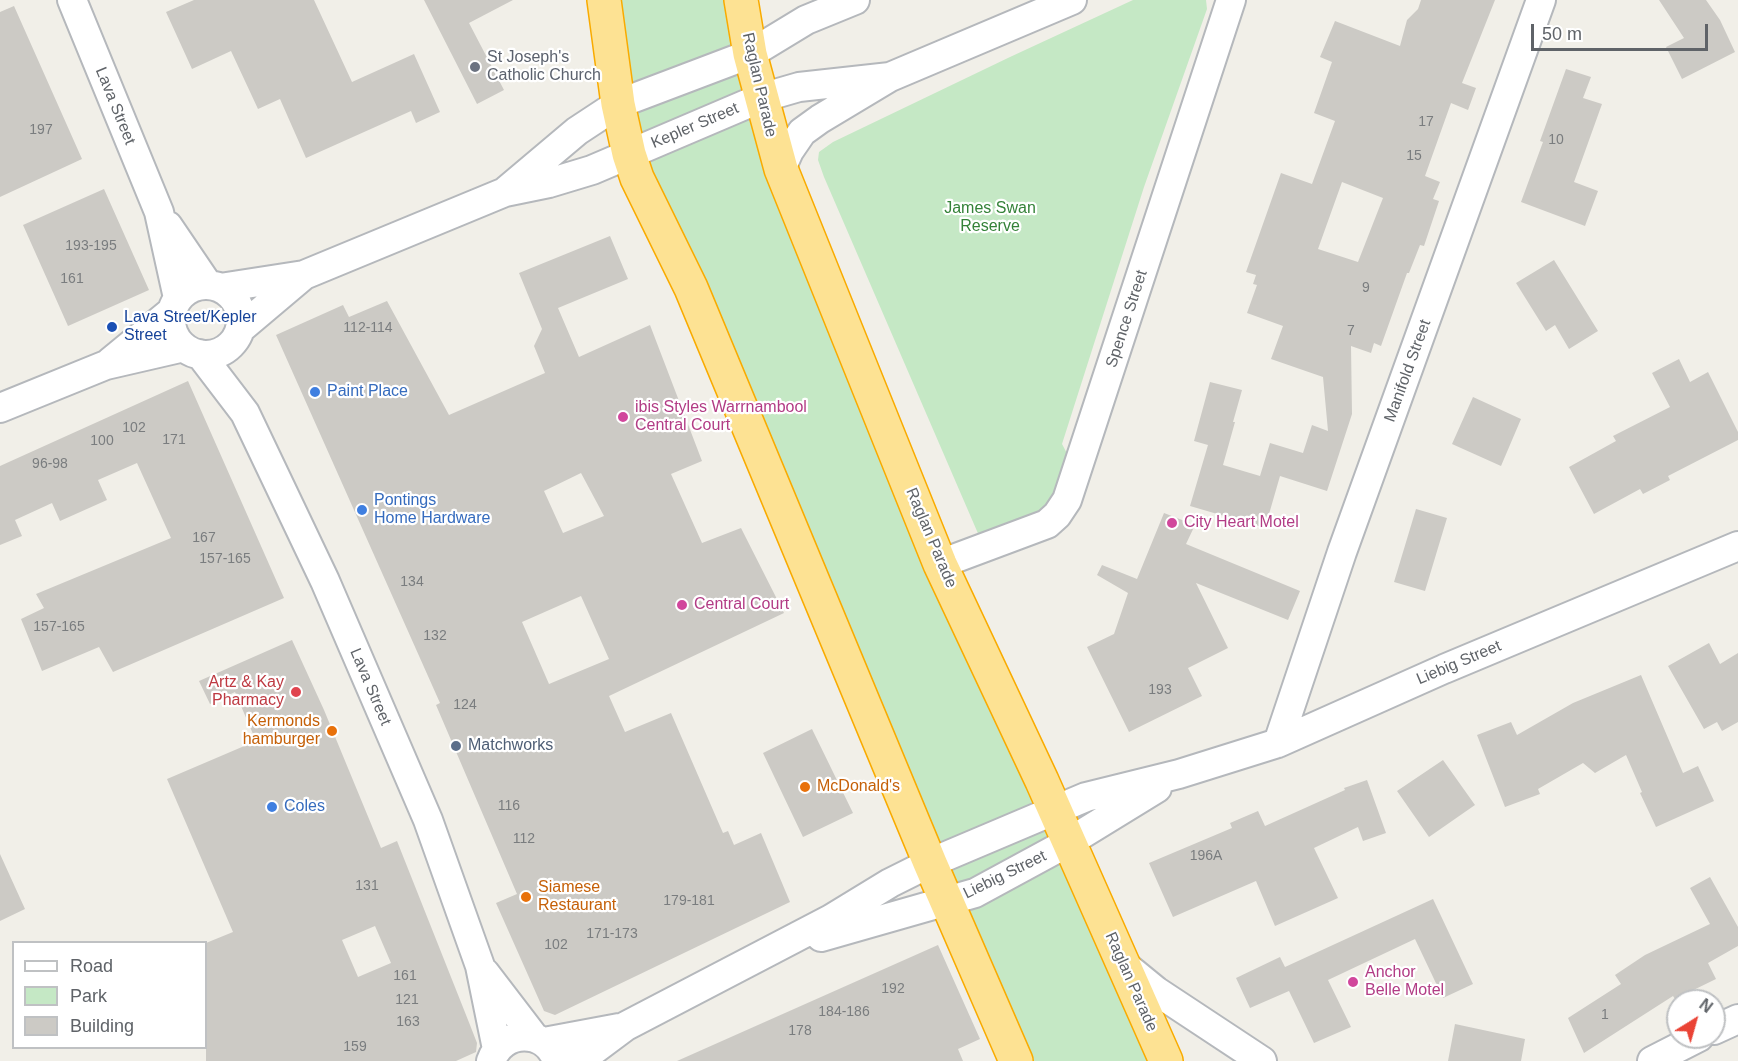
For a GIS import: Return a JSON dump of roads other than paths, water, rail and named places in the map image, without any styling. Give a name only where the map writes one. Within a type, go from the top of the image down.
[{"type":"highway","points":[[604,0],[618,104],[637,178],[691,288],[930,862],[1016,1061]]},
{"type":"highway","name":"Raglan Parade","points":[[741,0],[750,54],[781,169],[940,564],[1070,842],[1166,1061]]},
{"type":"street","name":"Lava Street","points":[[72,0],[159,212],[175,304]]},
{"type":"street","name":"Kepler Street","points":[[505,192],[576,131],[618,104],[750,54],[806,20],[855,0]]},
{"type":"street","name":"Kepler Street","points":[[781,169],[802,132],[890,77],[1072,0]]},
{"type":"street","name":"Spence Street","points":[[940,564],[1042,527],[1057,515],[1067,500],[1231,0]]},
{"type":"street","name":"Manifold Street","points":[[1278,743],[1342,552],[1541,0]]},
{"type":"street","name":"Kepler Street","points":[[214,287],[304,275],[505,192],[549,183],[592,170],[761,98],[799,87],[890,77]]},
{"type":"street","name":"Lava Street","points":[[159,212],[214,287]]},
{"type":"street","name":"Kepler Street","points":[[237,334],[304,275]]},
{"type":"street","points":[[0,408],[106,365],[192,351],[208,355],[221,351],[231,345],[237,334],[240,312],[237,304],[232,296],[214,287],[194,286],[106,365]]},
{"type":"street","points":[[175,304],[172,327],[175,336],[192,351]]},
{"type":"street","name":"Lava Street","points":[[237,334],[245,413]]},
{"type":"street","name":"Lava Street","points":[[192,351],[245,413],[325,581],[428,820],[480,966],[494,1055]]},
{"type":"street","name":"Liebig Street","points":[[579,1061],[626,1026],[831,920],[897,879],[930,862],[1086,797],[1179,774],[1278,743],[1444,669],[1738,546]]},
{"type":"street","name":"Liebig Street","points":[[781,946],[840,932],[975,892],[1070,842],[1179,774]]},
{"type":"street","points":[[1123,964],[1156,991],[1262,1061]]},
{"type":"street","name":"Lava Street","points":[[480,966],[545,1047]]},
{"type":"street","name":"Liebig Street","points":[[494,1055],[504,1042],[513,1037],[545,1047],[626,1026]]},
{"type":"street","points":[[1652,1061],[1676,1049]]},
{"type":"place","name":"St Joseph's Catholic Church","points":[[475,67]]},
{"type":"place","name":"Lava Street/Kepler Street","points":[[112,327]]},
{"type":"place","name":"Paint Place","points":[[315,392]]},
{"type":"place","name":"ibis Styles Warrnambool Central Court","points":[[623,417]]},
{"type":"place","name":"Pontings Home Hardware","points":[[362,510]]},
{"type":"place","name":"City Heart Motel","points":[[1172,523]]},
{"type":"place","name":"Central Court","points":[[682,605]]},
{"type":"place","name":"Artz & Kay Pharmacy","points":[[296,692]]},
{"type":"place","name":"Kermonds hamburger","points":[[332,731]]},
{"type":"place","name":"Matchworks","points":[[456,746]]},
{"type":"place","name":"McDonald's","points":[[805,787]]},
{"type":"place","name":"Coles","points":[[272,807]]},
{"type":"place","name":"Siamese Restaurant","points":[[526,897]]},
{"type":"place","name":"Anchor Belle Motel","points":[[1353,982]]},
{"type":"park label","name":"James Swan Reserve","points":[[990,218]]}]
